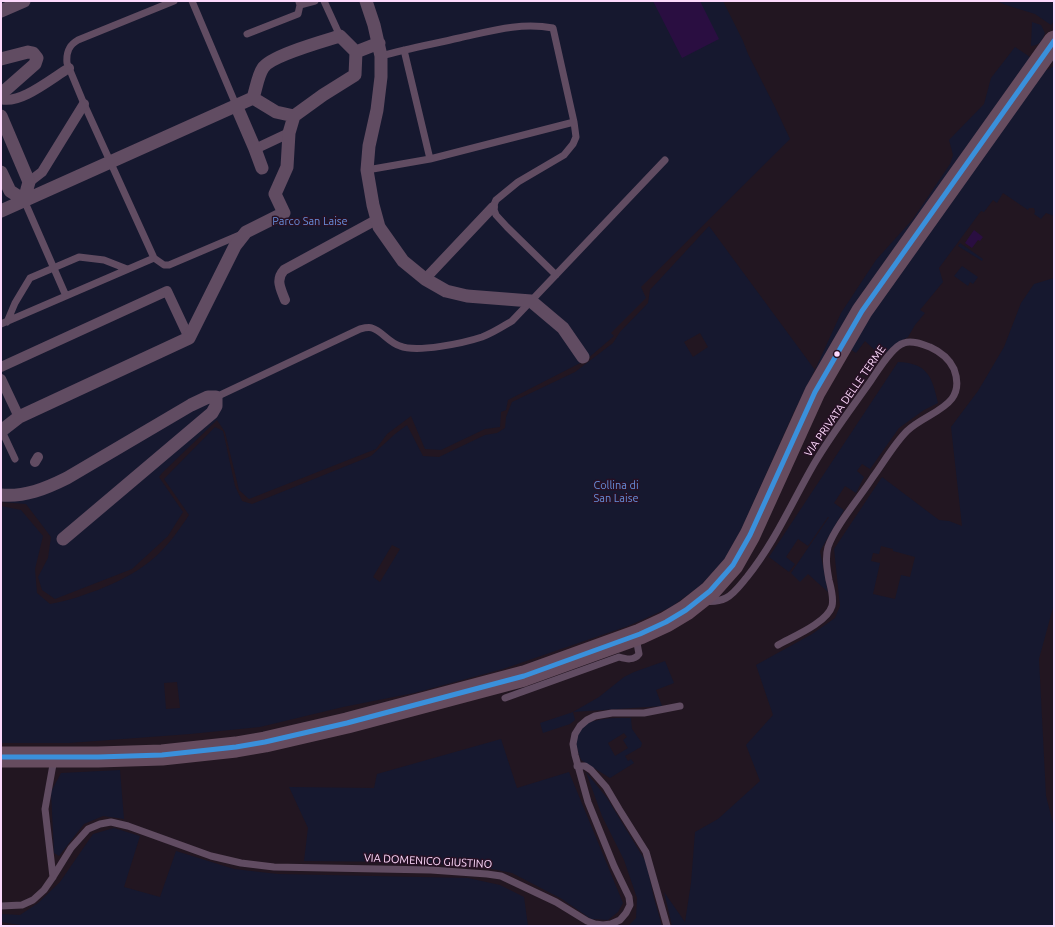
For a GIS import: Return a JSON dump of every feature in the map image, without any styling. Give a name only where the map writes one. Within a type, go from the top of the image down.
[{"type":"main road","points":[[1,757],[162,755],[236,747],[266,742],[347,724],[511,680],[551,667],[635,636],[666,622],[700,601],[733,565],[750,535],[815,392],[862,311],[1054,42]]},
{"type":"street","points":[[1,11],[24,1]]},
{"type":"street","points":[[366,1],[380,50],[381,77],[377,110],[369,146],[367,170],[372,206],[379,228],[403,261],[425,279],[446,291],[467,296],[531,301],[563,328],[583,357]]},
{"type":"street","points":[[1,211],[253,98],[263,68],[271,61],[340,36],[356,52],[355,75],[323,95],[294,116],[289,134],[287,167],[275,194],[284,214],[246,232],[235,246],[189,338],[8,426],[1,379]]},
{"type":"street","points":[[356,52],[380,50]]},
{"type":"street","points":[[1,59],[28,52],[33,53],[37,58],[35,64],[1,94]]},
{"type":"street","points":[[1,99],[19,99],[69,68]]},
{"type":"street","points":[[253,98],[276,112],[294,116]]},
{"type":"street","points":[[24,200],[29,182],[42,172],[84,104]]},
{"type":"street","points":[[236,105],[262,168]]},
{"type":"street","points":[[1,116],[29,182]]},
{"type":"street","points":[[255,149],[289,134]]},
{"type":"street","points":[[1,172],[5,191],[24,200]]},
{"type":"street","points":[[425,279],[493,207]]},
{"type":"street","points":[[285,300],[278,280],[280,274],[284,270],[376,220]]},
{"type":"street","points":[[1,367],[167,291],[189,338]]},
{"type":"street","points":[[1,495],[23,495],[50,487],[191,405],[208,397],[216,397],[216,406],[212,413],[63,539]]},
{"type":"lane","points":[[174,1],[78,40],[73,43],[67,52],[67,63],[154,258],[164,265],[169,264],[246,232]]},
{"type":"lane","points":[[192,1],[236,105]]},
{"type":"lane","points":[[247,34],[298,14],[299,3],[315,1]]},
{"type":"lane","points":[[324,1],[340,36]]},
{"type":"lane","points":[[380,50],[404,50],[510,26],[539,25],[553,28],[576,137],[573,144],[564,155],[518,182],[496,200],[493,207],[496,214],[506,227],[556,275]]},
{"type":"lane","points":[[404,50],[430,159]]},
{"type":"lane","points":[[367,170],[430,159],[574,122]]},
{"type":"lane","points":[[216,397],[360,329],[371,327],[380,332],[390,342],[402,347],[414,349],[482,337],[498,329],[512,321],[665,160]]},
{"type":"lane","points":[[24,200],[66,296]]},
{"type":"lane","points":[[4,323],[30,278],[80,257],[104,260],[127,269]]},
{"type":"lane","points":[[4,323],[154,258]]},
{"type":"lane","name":"VIA PRIVATA DELLE TERME","points":[[700,601],[715,602],[727,598],[742,584],[776,536],[815,463],[874,376],[895,349],[899,345],[910,342],[922,344],[937,351],[944,355],[953,367],[957,383],[951,402],[910,429],[901,438],[831,540],[826,557],[833,600],[832,608],[828,614],[810,628],[778,645]]},
{"type":"lane","points":[[8,426],[15,459]]},
{"type":"lane","points":[[505,698],[619,657],[632,659],[639,654],[635,636]]},
{"type":"lane","name":"VIA DOMENICO GIUSTINO","points":[[1,906],[22,905],[33,900],[44,890],[54,877],[71,848],[88,829],[100,824],[111,822],[128,826],[211,856],[241,863],[274,867],[431,870],[501,876],[556,902],[587,921],[603,925],[611,924],[620,920],[626,913],[630,905],[629,897],[614,866],[588,802],[577,766],[573,744],[575,734],[580,726],[595,716],[603,714],[644,714],[680,706]]},
{"type":"lane","points":[[54,877],[45,808],[55,757]]},
{"type":"lane","points":[[577,766],[585,766],[591,770],[606,787],[646,852],[667,926]]},
{"type":"green space","name":"Parco San Laise","points":[[1,1],[723,1],[790,139],[641,287],[646,298],[611,333],[614,336],[586,360],[508,400],[506,410],[501,412],[500,427],[485,429],[441,450],[425,449],[411,416],[387,434],[376,449],[249,499],[239,490],[225,432],[217,420],[159,477],[183,512],[168,536],[132,569],[55,599],[42,590],[38,577],[48,558],[51,537],[26,504],[1,502]]},
{"type":"green space","points":[[996,1],[1054,1],[1054,21],[1051,25],[1035,14]]},
{"type":"green space","points":[[1032,22],[1041,25],[1045,33],[1037,45],[1031,46]]},
{"type":"green space","points":[[1015,47],[1033,59],[838,344],[815,370],[841,313],[876,260],[913,219],[950,164],[953,155],[949,140],[984,104],[991,78]]},
{"type":"green space","points":[[1054,66],[1054,216],[1046,213],[1041,219],[1034,214],[1034,208],[1029,208],[1028,210],[1003,193],[997,203],[993,200],[984,212],[981,211],[939,268],[943,282],[920,310],[925,313],[915,325],[908,337],[881,356],[865,341],[856,353],[850,349],[852,336],[1041,73]]},
{"type":"green space","name":"Collina di San Laise","points":[[709,226],[815,370],[794,412],[741,530],[724,560],[700,586],[671,607],[628,626],[503,669],[414,693],[343,707],[260,727],[69,743],[1,743],[1,506],[21,510],[43,536],[35,569],[37,593],[50,604],[91,593],[119,581],[144,566],[164,548],[189,515],[164,479],[215,427],[223,431],[235,486],[242,501],[252,504],[371,456],[407,425],[423,456],[439,457],[485,435],[497,433],[505,428],[506,417],[512,402],[575,372],[613,343],[620,332],[648,303],[650,290]],"holes":[[[700,333],[708,347],[693,357],[684,342]],[[392,545],[400,549],[380,582],[373,577]],[[177,682],[180,708],[166,709],[164,683]]]},
{"type":"green space","points":[[960,243],[983,259],[982,261],[958,246]]},
{"type":"green space","points":[[962,266],[978,277],[973,284],[970,282],[968,286],[954,276]]},
{"type":"green space","points":[[1054,278],[1054,604],[1039,659],[1046,796],[1054,827],[1054,926],[672,926],[664,892],[685,922],[691,883],[695,832],[718,819],[760,781],[746,745],[773,715],[756,665],[812,634],[835,618],[840,606],[834,549],[882,477],[939,520],[949,521],[962,526],[951,427],[978,391],[1004,347],[1021,303],[1034,284]],"holes":[[[881,546],[893,549],[893,551],[915,557],[910,577],[901,575],[895,599],[873,594],[880,563],[871,561],[873,553],[879,554]]]},
{"type":"green space","points":[[898,362],[916,365],[927,373],[931,379],[938,403],[924,410],[899,428],[870,469],[862,464],[857,471],[864,477],[856,493],[845,486],[834,503],[844,510],[820,551],[828,592],[808,574],[800,582],[791,573],[829,517],[808,546],[798,539],[786,557],[795,564],[789,572],[769,557]]},
{"type":"green space","points":[[665,661],[674,683],[656,690],[662,706],[573,712],[599,697],[624,677]]},
{"type":"green space","points":[[573,712],[575,720],[570,724],[543,733],[540,723]]},
{"type":"green space","points":[[631,718],[632,729],[642,743],[641,747],[625,756],[628,761],[631,759],[634,763],[610,778],[581,760],[576,742],[577,734],[582,727],[597,720]],"holes":[[[624,733],[627,737],[623,740],[628,748],[615,756],[608,743]]]},
{"type":"green space","points":[[501,739],[517,788],[569,772],[623,903],[618,912],[608,920],[591,919],[562,899],[512,873],[477,866],[398,862],[304,861],[308,828],[289,787],[374,788],[377,774]]},
{"type":"green space","points":[[120,770],[124,819],[103,816],[84,824],[59,856],[54,853],[51,792],[61,773]]},
{"type":"green space","points":[[586,772],[607,798],[646,862],[662,926],[628,926],[636,918],[637,898],[624,860],[602,816]]},
{"type":"green space","points":[[114,828],[140,836],[124,887],[160,897],[176,851],[234,869],[278,874],[468,878],[500,885],[524,897],[528,926],[27,926],[1,922],[1,914],[20,915],[38,903],[60,882],[93,834]]},
{"type":"shaded area","points":[[653,1],[700,1],[719,39],[682,58]]},
{"type":"shaded area","points":[[974,230],[983,237],[980,241],[978,240],[972,248],[965,243]]},
{"type":"transit line","points":[[1,757],[98,757],[162,755],[236,747],[265,742],[347,723],[524,676],[640,634],[666,622],[686,610],[710,591],[733,565],[750,535],[815,392],[862,311],[1054,41]]}]
